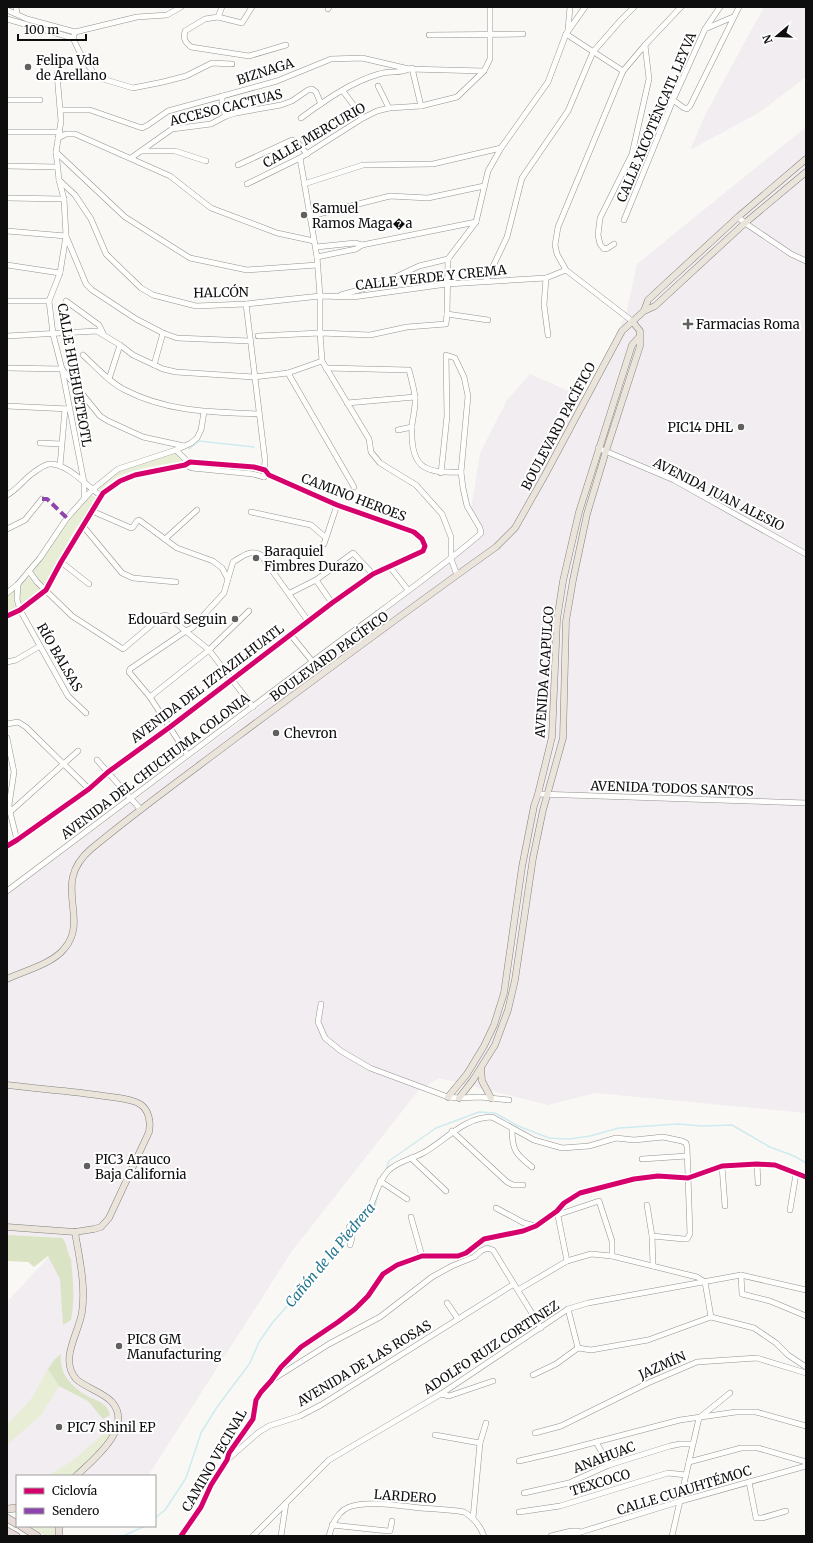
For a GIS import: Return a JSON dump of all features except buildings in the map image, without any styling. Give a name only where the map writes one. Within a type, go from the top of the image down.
[{"type":"highway","points":[[7,1518],[16,1523]]},
{"type":"highway","points":[[23,1527],[37,1536]]},
{"type":"highway","points":[[7,1531],[16,1536]]},
{"type":"main road","name":"BOULEVARD PACÍFICO","points":[[644,311],[648,300],[738,217],[806,159]]},
{"type":"main road","name":"BOULEVARD PACÍFICO","points":[[7,979],[52,960],[64,950],[70,941],[73,933],[74,922],[71,890],[72,877],[77,863],[89,851],[141,810],[496,547],[514,528],[545,475],[622,331],[644,311],[655,306],[745,223],[806,172]]},
{"type":"main road","points":[[632,321],[640,331],[639,337]]},
{"type":"main road","name":"AVENIDA ACAPULCO","points":[[448,1097],[467,1074],[494,1025],[499,1009],[506,981],[522,867],[534,806],[552,736],[557,620],[563,580],[579,512],[598,448],[632,345],[639,337]]},
{"type":"main road","name":"AVENIDA ACAPULCO","points":[[459,1098],[495,1045],[508,1010],[515,980],[533,858],[563,738],[566,622],[573,580],[587,514],[640,346],[639,337]]},
{"type":"main road","points":[[480,1068],[482,1081],[491,1098]]},
{"type":"main road","points":[[7,1085],[127,1099],[140,1104],[150,1120],[149,1132],[109,1218],[101,1226],[94,1229],[75,1232],[7,1227]]},
{"type":"main road","points":[[75,1232],[83,1296],[82,1312],[68,1359],[69,1368],[79,1382],[112,1402],[118,1414],[117,1430],[107,1446],[77,1475]]},
{"type":"street","points":[[16,7],[17,14]]},
{"type":"street","points":[[7,10],[26,19],[75,32],[137,17],[167,15],[181,7]]},
{"type":"street","points":[[218,18],[222,7]]},
{"type":"street","points":[[252,7],[242,23],[218,18],[205,19],[185,31],[185,41],[191,47],[249,56],[286,45]]},
{"type":"street","name":"CALLE MERCURIO","points":[[247,184],[300,158],[363,118],[389,108],[421,106],[457,97],[484,72],[490,59],[490,7]]},
{"type":"street","points":[[258,336],[320,333],[370,335],[407,327],[446,324],[448,259],[476,222],[488,171],[501,148],[548,82],[567,32],[570,7]]},
{"type":"street","points":[[567,32],[585,7]]},
{"type":"street","points":[[486,280],[507,237],[522,178],[568,111],[593,52],[634,7]]},
{"type":"street","points":[[632,321],[566,270],[557,254],[555,245],[558,227],[623,71],[681,7]]},
{"type":"street","points":[[705,30],[720,7]]},
{"type":"street","points":[[673,100],[684,108],[687,109],[690,106],[739,7]]},
{"type":"street","name":"CALLE XICOTÉNCATL LEYVA","points":[[624,220],[673,100],[705,30],[733,17]]},
{"type":"street","points":[[7,19],[73,38]]},
{"type":"street","points":[[75,32],[73,38],[80,53],[93,72],[104,80],[133,88],[186,76],[212,63],[232,64]]},
{"type":"street","points":[[567,32],[593,52],[623,71]]},
{"type":"street","points":[[429,35],[523,34]]},
{"type":"street","points":[[614,244],[604,249],[600,244],[598,235],[600,218],[632,154],[649,79],[645,45]]},
{"type":"street","name":"BIZNAGA","points":[[61,110],[90,110],[142,128],[148,126],[168,111],[277,81],[331,59],[362,58],[410,69],[484,72]]},
{"type":"street","points":[[301,118],[320,104],[364,80],[380,73],[404,72],[410,69],[421,106]]},
{"type":"street","name":"CALLE HUEHUETEOTL","points":[[57,74],[61,110],[60,132],[56,152],[59,180],[64,199],[66,236],[60,273],[49,301],[53,334],[62,369],[67,409],[84,482],[84,498]]},
{"type":"street","points":[[378,86],[389,108]]},
{"type":"street","name":"ACCESO CACTUAS","points":[[131,158],[172,129],[211,124],[236,112],[282,105],[292,101],[308,90],[312,89],[316,92],[320,104]]},
{"type":"street","points":[[343,91],[363,118]]},
{"type":"street","points":[[222,96],[222,106],[226,116]]},
{"type":"street","points":[[7,100],[40,100]]},
{"type":"street","points":[[7,132],[60,132]]},
{"type":"street","points":[[58,138],[66,134],[75,134],[170,176],[211,208],[277,233],[314,241]]},
{"type":"street","points":[[238,165],[292,140],[298,143],[307,154]]},
{"type":"street","points":[[304,184],[363,165],[433,164],[501,148]]},
{"type":"street","points":[[141,151],[175,152],[206,160]]},
{"type":"street","points":[[56,152],[126,217],[190,258],[247,270],[317,265]]},
{"type":"street","points":[[300,158],[316,247],[320,296],[322,361],[369,439],[371,452],[380,463],[416,485],[442,514],[451,536],[451,559],[457,575]]},
{"type":"street","points":[[7,166],[58,167]]},
{"type":"street","name":"HALCÓN","points":[[59,180],[75,195],[91,219],[106,254],[141,288],[153,295],[196,306],[246,304],[320,296]]},
{"type":"street","points":[[310,216],[390,196],[428,198],[484,186]]},
{"type":"street","points":[[7,198],[64,199]]},
{"type":"street","points":[[738,217],[791,254],[806,261]]},
{"type":"street","points":[[317,257],[356,249],[362,245],[476,222]]},
{"type":"street","points":[[7,231],[66,236],[86,284],[92,290],[136,319],[163,333],[177,338],[250,341]]},
{"type":"street","points":[[316,247],[355,242],[362,245]]},
{"type":"street","points":[[336,296],[383,283],[419,266],[448,259]]},
{"type":"street","points":[[7,265],[60,273]]},
{"type":"street","name":"CALLE VERDE Y CREMA","points":[[320,296],[353,296],[486,280],[546,278],[566,270]]},
{"type":"street","points":[[546,278],[544,305],[548,335]]},
{"type":"street","points":[[7,301],[49,301]]},
{"type":"street","points":[[66,301],[99,325],[103,330],[103,333]]},
{"type":"street","points":[[246,304],[266,474]]},
{"type":"street","points":[[447,314],[488,320]]},
{"type":"street","points":[[7,336],[53,334],[92,330],[103,333],[133,355],[154,365],[176,372],[254,377],[288,373],[322,361]]},
{"type":"street","points":[[154,365],[163,333]]},
{"type":"street","points":[[109,379],[120,345]]},
{"type":"street","points":[[83,355],[109,379],[124,390],[150,402],[204,412],[259,414]]},
{"type":"street","points":[[326,368],[409,370],[415,397],[412,426],[414,455],[418,463],[429,470],[441,473],[461,472],[468,396],[464,376],[455,358],[446,355],[447,416],[441,473]]},
{"type":"street","points":[[7,368],[62,369],[100,416],[143,437],[184,446]]},
{"type":"street","points":[[288,373],[354,487]]},
{"type":"street","points":[[347,403],[415,397]]},
{"type":"street","points":[[7,406],[67,409],[61,444],[60,466]]},
{"type":"street","points":[[7,593],[18,584],[40,558],[66,518],[92,490],[118,469],[176,450],[191,443],[201,430],[204,412]]},
{"type":"street","points":[[398,430],[412,426]]},
{"type":"street","points":[[40,443],[61,444]]},
{"type":"street","name":"AVENIDA JUAN ALESIO","points":[[598,448],[674,480],[806,554]]},
{"type":"street","points":[[176,450],[192,468],[266,474]]},
{"type":"street","points":[[7,616],[20,610],[46,590],[60,562],[101,496],[112,486],[135,475],[188,463],[254,467],[266,474]]},
{"type":"street","points":[[7,495],[32,473],[46,465],[60,466],[84,482],[101,496]]},
{"type":"street","name":"AVENIDA DEL CHUCHUMA COLONIA","points":[[7,891],[187,754],[253,707],[451,559],[481,533],[480,528],[468,506],[463,488],[461,472]]},
{"type":"street","name":"CAMINO HEROES","points":[[266,474],[336,505],[414,532],[422,539],[425,546]]},
{"type":"street","points":[[7,529],[26,520],[42,499]]},
{"type":"street","points":[[324,544],[336,505]]},
{"type":"street","points":[[165,539],[197,510]]},
{"type":"street","points":[[92,511],[131,528],[136,521],[139,520],[177,548],[213,561],[222,568],[228,579]]},
{"type":"street","points":[[251,512],[312,525],[325,537]]},
{"type":"street","points":[[83,526],[122,573],[133,578],[176,582]]},
{"type":"street","name":"AVENIDA DEL IZTAZILHUATL","points":[[7,846],[89,789],[108,772],[170,727],[332,603],[373,574],[423,551],[425,546]]},
{"type":"street","points":[[187,754],[150,697],[130,675],[130,669],[192,628],[224,594],[233,562],[248,552],[256,552],[261,555],[290,593],[308,621]]},
{"type":"street","points":[[290,593],[316,580],[353,553],[373,574]]},
{"type":"street","points":[[60,562],[89,584]]},
{"type":"street","points":[[390,567],[408,590]]},
{"type":"street","points":[[29,571],[37,582],[72,616],[123,649],[162,616],[166,615],[209,650],[253,707]]},
{"type":"street","points":[[316,580],[332,603]]},
{"type":"street","points":[[18,584],[17,599],[20,610]]},
{"type":"street","name":"RÍO BALSAS","points":[[20,610],[57,679],[68,696],[86,713]]},
{"type":"street","points":[[150,697],[209,650],[249,611]]},
{"type":"street","points":[[290,634],[312,662]]},
{"type":"street","points":[[7,662],[16,660],[40,646]]},
{"type":"street","points":[[7,724],[18,722],[26,727],[89,789]]},
{"type":"street","points":[[7,738],[14,772],[9,805],[17,840]]},
{"type":"street","points":[[10,812],[78,750]]},
{"type":"street","points":[[97,760],[141,810]]},
{"type":"street","name":"AVENIDA TODOS SANTOS","points":[[538,794],[806,803]]},
{"type":"street","points":[[321,1004],[318,1022],[325,1038],[341,1051],[370,1068],[448,1097],[509,1100]]},
{"type":"street","points":[[350,1245],[352,1238],[349,1233],[349,1227],[364,1218],[368,1212],[380,1182],[395,1166],[403,1160],[423,1153],[452,1132],[473,1120],[486,1117],[492,1117],[534,1140],[562,1148],[589,1146],[616,1138],[634,1140],[663,1137],[686,1143],[690,1234],[687,1239],[652,1236]]},
{"type":"street","points":[[512,1129],[512,1142],[517,1155],[532,1167]]},
{"type":"street","points":[[452,1132],[507,1182],[513,1185],[523,1185]]},
{"type":"street","points":[[642,1159],[687,1156]]},
{"type":"street","points":[[411,1158],[446,1191]]},
{"type":"street","points":[[757,1164],[758,1183]]},
{"type":"street","name":"CAMINO VECINAL","points":[[181,1536],[201,1507],[211,1485],[227,1460],[229,1453],[253,1419],[258,1396],[281,1367],[301,1347],[355,1309],[368,1296],[384,1274],[401,1263],[422,1256],[458,1256],[466,1253],[484,1239],[523,1231],[536,1226],[557,1213],[564,1203],[580,1193],[627,1181],[658,1176],[688,1178],[722,1166],[757,1164],[774,1165],[806,1177]]},
{"type":"street","points":[[722,1166],[725,1206]]},
{"type":"street","points":[[790,1210],[796,1174]]},
{"type":"street","points":[[380,1182],[407,1199]]},
{"type":"street","points":[[567,1261],[557,1213],[597,1201],[600,1202],[612,1241],[612,1256]]},
{"type":"street","points":[[647,1205],[652,1236],[653,1266]]},
{"type":"street","points":[[496,1208],[524,1223],[536,1226]]},
{"type":"street","points":[[411,1217],[422,1256]]},
{"type":"street","points":[[271,1381],[329,1344],[380,1317],[432,1277],[452,1266],[474,1257],[487,1248],[493,1250],[541,1328]]},
{"type":"street","points":[[518,1290],[567,1261],[591,1254],[612,1256],[697,1277],[705,1282],[711,1317]]},
{"type":"street","points":[[742,1275],[742,1294],[770,1301],[806,1316]]},
{"type":"street","name":"ADOLFO RUIZ CORTINEZ","points":[[253,1536],[329,1460],[441,1394],[568,1309],[588,1303],[742,1275],[806,1290]]},
{"type":"street","name":"AVENIDA DE LAS ROSAS","points":[[227,1460],[268,1426],[300,1416],[321,1405],[514,1284]]},
{"type":"street","points":[[447,1303],[458,1319]]},
{"type":"street","points":[[568,1309],[578,1348]]},
{"type":"street","points":[[533,1375],[556,1364],[578,1348],[591,1350],[648,1340],[711,1317],[754,1328],[776,1343],[788,1355],[806,1366]]},
{"type":"street","name":"JAZMÍN","points":[[535,1433],[561,1426],[648,1383],[697,1362],[757,1358],[806,1373]]},
{"type":"street","points":[[441,1394],[449,1396],[493,1381]]},
{"type":"street","points":[[672,1536],[699,1418],[730,1393]]},
{"type":"street","points":[[519,1461],[680,1420],[736,1412],[756,1412],[806,1426]]},
{"type":"street","points":[[484,1536],[473,1518],[480,1443],[486,1423]]},
{"type":"street","points":[[435,1435],[480,1443]]},
{"type":"street","points":[[596,1442],[609,1465]]},
{"type":"street","name":"ANAHUAC","points":[[524,1493],[569,1483],[609,1465],[670,1446],[692,1444]]},
{"type":"street","points":[[689,1462],[741,1448],[758,1448],[806,1462]]},
{"type":"street","name":"CALLE CUAUHTÉMOC","points":[[568,1536],[585,1533],[681,1501],[806,1466]]},
{"type":"street","name":"TEXCOCO","points":[[519,1512],[560,1506],[668,1473],[686,1475]]},
{"type":"street","points":[[749,1482],[756,1518],[762,1518],[786,1511]]},
{"type":"street","points":[[281,1536],[286,1503]]},
{"type":"street","name":"LARDERO","points":[[329,1536],[332,1525],[339,1514],[349,1507],[374,1504],[458,1511],[464,1512],[473,1518]]},
{"type":"street","points":[[332,1525],[388,1531],[390,1530],[392,1522]]},
{"type":"street","points":[[551,1536],[571,1531],[585,1533]]},
{"type":"shaded area","points":[[764,7],[806,7],[806,77],[760,112],[690,150],[705,115]]},
{"type":"shaded area","points":[[806,127],[806,1113],[595,1093],[548,1105],[439,1078],[418,1091],[292,1251],[149,1475],[16,1475],[16,1505],[7,1504],[7,1302],[54,1251],[7,1249],[7,895],[316,665],[478,535],[480,525],[471,509],[480,453],[507,400],[530,374],[582,397],[589,388],[626,314],[637,264]]},
{"type":"green space","points":[[176,453],[183,461],[126,473],[107,484],[102,491],[99,491],[99,486],[120,469]]},
{"type":"green space","points":[[90,494],[95,497],[95,501],[71,536],[43,586],[23,604],[7,614],[7,595],[29,577],[62,530]]},
{"type":"green space","points":[[7,1235],[62,1238],[64,1240],[71,1259],[72,1267],[73,1297],[71,1320],[63,1325],[60,1279],[48,1256],[34,1267],[28,1262],[7,1261]]},
{"type":"green space","points":[[61,1354],[62,1368],[71,1384],[87,1396],[104,1404],[110,1415],[103,1419],[88,1401],[59,1386],[48,1369],[54,1360]]},
{"type":"green space","points":[[48,1369],[59,1386],[41,1415],[7,1445],[7,1425],[32,1398]]},
{"type":"green space","points":[[113,1426],[104,1444],[72,1475],[50,1475],[72,1461]]},
{"type":"green space","points":[[32,1527],[56,1527],[56,1536],[45,1536]]},
{"type":"waterway","points":[[189,449],[199,441],[254,447]]},
{"type":"waterway","name":"Cañón de la Piedrera","points":[[386,1170],[389,1161],[436,1128],[479,1112],[495,1113],[518,1126],[549,1138],[569,1139],[590,1136],[619,1128],[678,1124],[702,1126],[732,1125],[770,1147],[794,1156],[806,1163]]},
{"type":"waterway","name":"Cañón de la Piedrera","points":[[372,1209],[375,1206],[378,1193]]},
{"type":"waterway","name":"Cañón de la Piedrera","points":[[351,1234],[363,1220]]},
{"type":"waterway","name":"Cañón de la Piedrera","points":[[156,1517],[165,1510],[186,1478],[201,1433],[217,1407],[250,1363],[259,1342],[273,1322],[349,1237]]},
{"type":"waterway","name":"Cañón de la Piedrera","points":[[123,1536],[143,1527]]},
{"type":"marked path","points":[[42,499],[47,499],[67,518]]},
{"type":"cycle path","points":[[7,616],[20,610],[46,590],[61,562],[103,493],[120,481],[135,475],[185,465],[190,462],[254,467],[265,470],[269,475],[337,505],[414,532],[422,539],[425,546],[423,551],[373,574],[332,603],[170,727],[108,772],[89,789],[7,846]]},
{"type":"cycle path","points":[[181,1536],[201,1507],[211,1485],[227,1460],[229,1453],[253,1419],[256,1400],[261,1392],[281,1367],[301,1347],[355,1309],[368,1296],[383,1274],[397,1265],[422,1256],[458,1256],[466,1253],[484,1239],[523,1231],[536,1226],[557,1211],[564,1203],[580,1193],[634,1179],[658,1176],[688,1178],[722,1166],[757,1164],[775,1165],[806,1177]]},
{"type":"place","name":"Felipa Vda de Arellano","points":[[28,67]]},
{"type":"place","name":"Samuel Ramos Maga�a","points":[[304,215]]},
{"type":"place","name":"Farmacias Roma","points":[[688,324]]},
{"type":"place","name":"PIC14 DHL","points":[[741,427]]},
{"type":"place","name":"Baraquiel Fimbres Durazo","points":[[256,558]]},
{"type":"place","name":"Edouard Seguin","points":[[235,619]]},
{"type":"place","name":"Chevron","points":[[276,733]]},
{"type":"place","name":"PIC3 Arauco Baja California","points":[[87,1166]]},
{"type":"place","name":"PIC8 GM Manufacturing","points":[[119,1346]]},
{"type":"place","name":"PIC7 Shinil EP","points":[[59,1427]]}]
